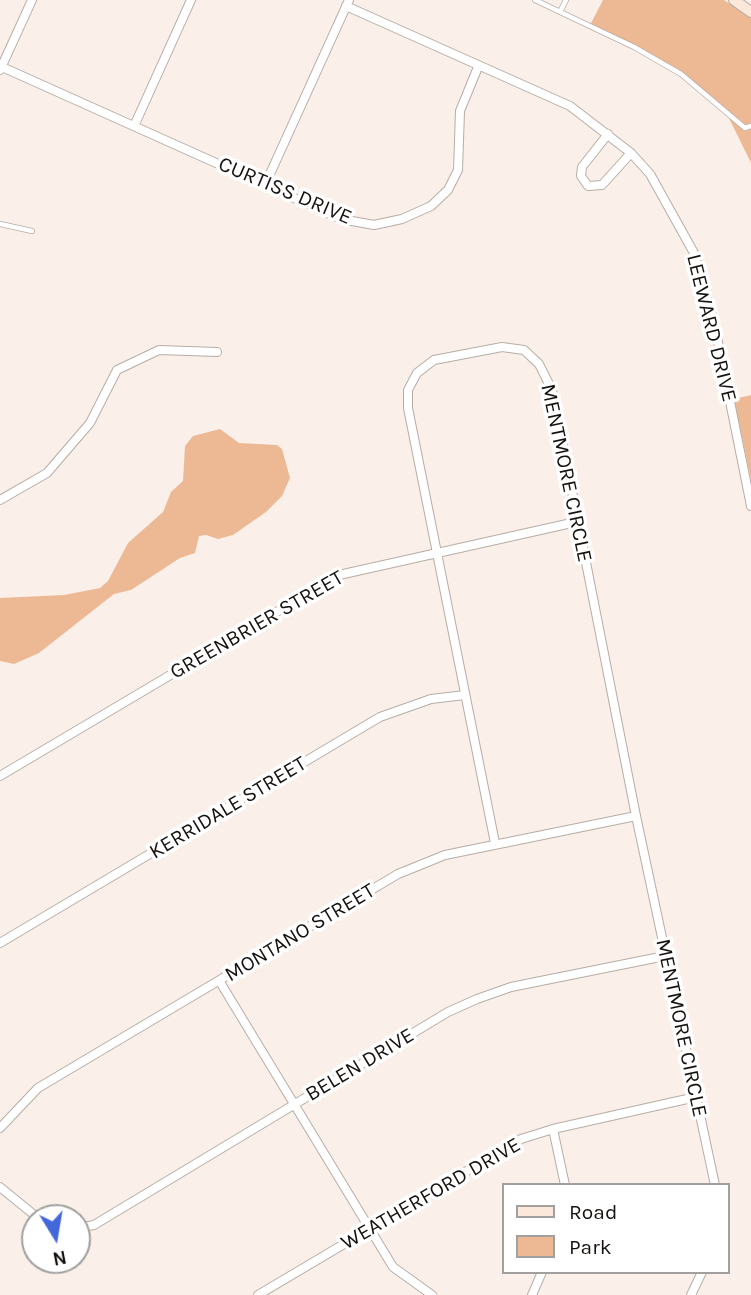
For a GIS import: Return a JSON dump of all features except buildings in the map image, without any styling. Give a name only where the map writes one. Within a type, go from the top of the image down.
[{"type":"street","points":[[1,69],[32,0]]},
{"type":"street","points":[[135,124],[191,0]]},
{"type":"street","points":[[734,0],[751,12]]},
{"type":"street","points":[[265,185],[347,3]]},
{"type":"street","name":"LEEWARD DRIVE","points":[[347,3],[478,67],[570,106],[631,153],[668,201],[694,253],[715,327],[751,506]]},
{"type":"street","name":"CURTISS DRIVE","points":[[1,69],[135,124],[341,219],[374,225],[402,219],[432,206],[448,190],[458,170],[460,111],[478,67]]},
{"type":"street","points":[[608,134],[582,167],[581,176],[588,186],[602,184],[631,153]]},
{"type":"street","name":"MENTMORE CIRCLE","points":[[495,844],[408,408],[408,390],[417,373],[435,360],[502,347],[524,350],[539,364],[552,390],[636,816],[715,1183]]},
{"type":"street","points":[[0,499],[47,473],[90,423],[117,370],[159,350],[217,352]]},
{"type":"street","name":"GREENBRIER STREET","points":[[0,776],[339,575],[576,522]]},
{"type":"street","name":"KERRIDALE STREET","points":[[0,943],[380,718],[431,699],[465,695]]},
{"type":"street","name":"MONTANO STREET","points":[[0,1128],[38,1088],[398,874],[445,855],[636,816]]},
{"type":"street","name":"BELEN DRIVE","points":[[91,1226],[293,1104],[477,999],[511,987],[665,956]]},
{"type":"street","points":[[220,982],[369,1231],[394,1267],[432,1295]]},
{"type":"street","name":"WEATHERFORD DRIVE","points":[[258,1295],[510,1146],[553,1129],[696,1097]]},
{"type":"street","points":[[553,1129],[565,1183]]},
{"type":"street","points":[[0,1187],[21,1204]]},
{"type":"street","points":[[532,1295],[541,1274]]},
{"type":"street","points":[[691,1295],[701,1274]]},
{"type":"lane","points":[[535,0],[681,74],[745,128],[751,126]]},
{"type":"lane","points":[[560,12],[566,0]]},
{"type":"lane","points":[[0,224],[32,231]]},
{"type":"green space","points":[[603,0],[724,0],[751,18],[751,163],[728,116],[667,64],[589,27]]},
{"type":"green space","points":[[751,395],[751,480],[734,399]]},
{"type":"green space","points":[[220,429],[239,443],[277,445],[282,449],[290,478],[282,496],[266,512],[233,535],[218,539],[199,536],[195,553],[180,558],[131,590],[114,594],[39,653],[14,664],[0,661],[0,598],[64,595],[100,588],[108,581],[128,543],[163,512],[171,492],[183,481],[185,446],[193,436]]}]
